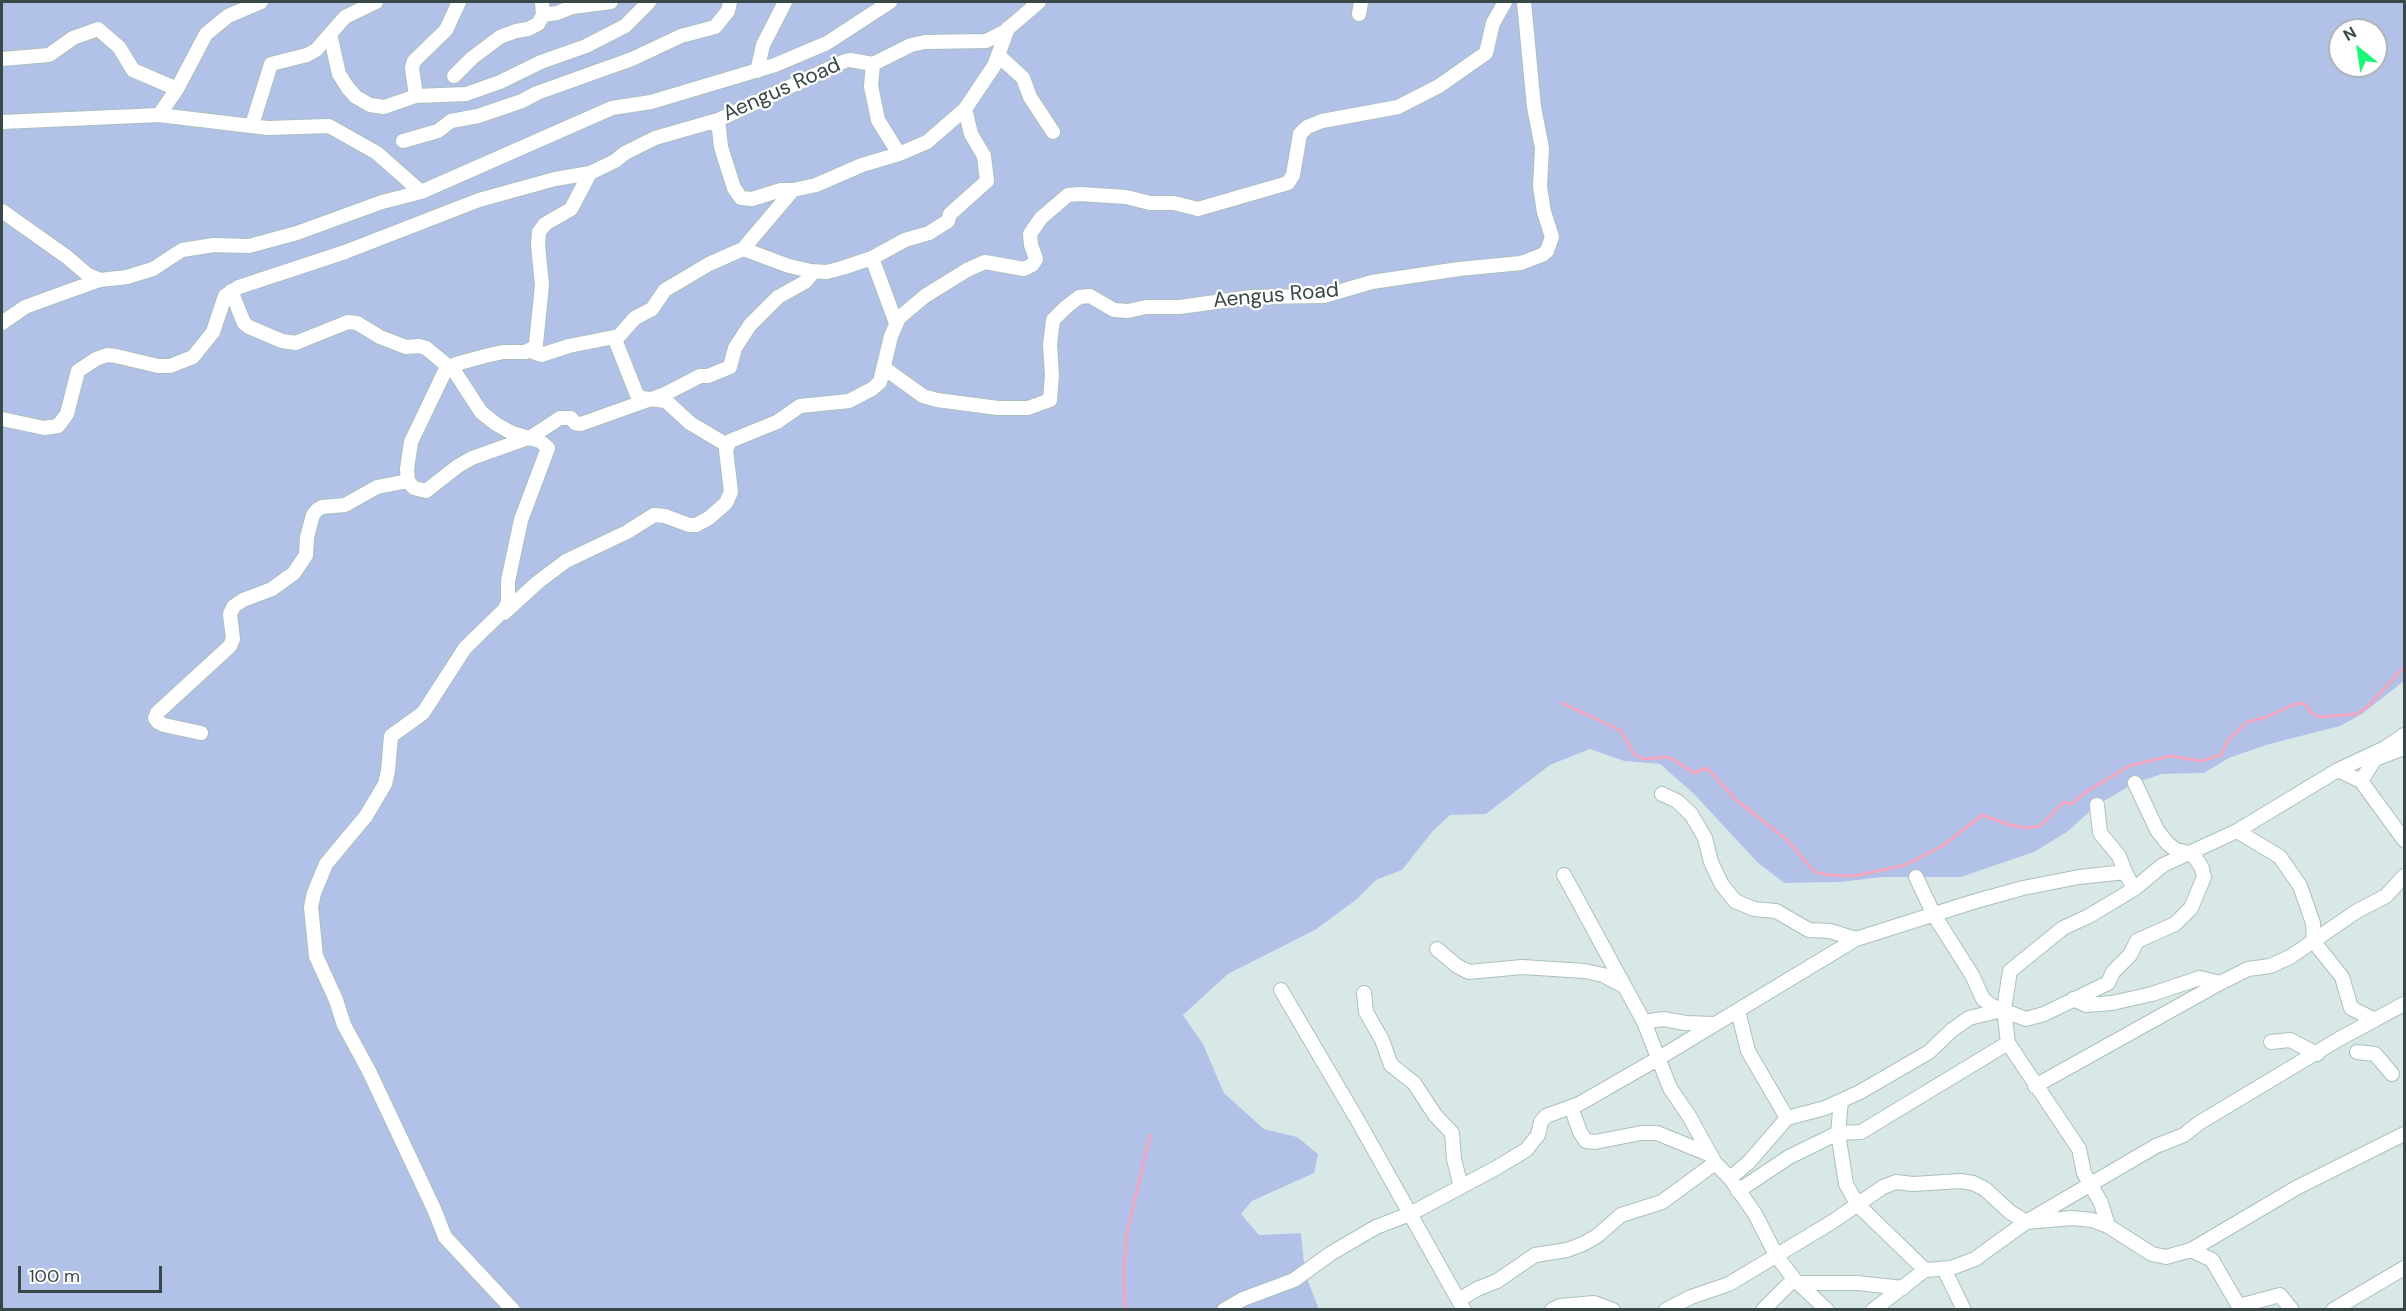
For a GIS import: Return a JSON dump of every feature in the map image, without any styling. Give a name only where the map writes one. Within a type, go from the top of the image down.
[{"type":"street","points":[[159,115],[177,89],[206,34],[228,16],[261,2]]},
{"type":"street","points":[[252,125],[270,64],[307,55],[316,50],[345,17],[376,2]]},
{"type":"street","points":[[416,96],[412,68],[414,61],[446,30],[459,2]]},
{"type":"street","points":[[454,76],[472,58],[500,37],[538,24],[542,8],[557,13],[572,7],[610,2]]},
{"type":"street","points":[[403,141],[438,131],[451,121],[478,116],[632,59],[681,36],[715,27],[728,11],[730,2]]},
{"type":"street","points":[[757,70],[764,45],[784,2]]},
{"type":"street","points":[[2,324],[25,307],[100,280],[127,277],[153,269],[182,250],[214,245],[249,246],[276,239],[382,202],[421,192],[612,108],[651,102],[757,70],[827,43],[890,2]]},
{"type":"street","name":"Aengus Road","points":[[231,291],[345,252],[479,200],[555,179],[590,173],[655,138],[718,120],[845,61],[873,64],[911,45],[934,41],[986,41],[1008,28],[1039,2]]},
{"type":"street","points":[[727,445],[735,438],[777,422],[800,406],[849,401],[865,394],[880,382],[899,318],[924,296],[985,262],[1024,269],[1032,265],[1036,259],[1030,234],[1041,218],[1068,195],[1126,197],[1150,203],[1174,203],[1198,209],[1288,183],[1293,175],[1300,134],[1307,127],[1322,121],[1398,107],[1439,86],[1486,53],[1493,23],[1505,2]]},
{"type":"street","name":"Aengus Road","points":[[884,368],[923,396],[937,400],[998,408],[1028,408],[1050,400],[1052,375],[1050,345],[1053,320],[1079,297],[1090,297],[1114,310],[1128,311],[1146,307],[1180,307],[1251,297],[1324,297],[1372,282],[1459,269],[1521,263],[1542,255],[1547,251],[1552,237],[1544,212],[1540,187],[1542,148],[1534,107],[1524,2]]},
{"type":"street","points":[[330,34],[339,74],[356,97],[370,105],[384,107],[416,96],[466,94],[500,82],[625,26],[644,3]]},
{"type":"street","points":[[718,120],[721,147],[734,188],[741,198],[752,199],[781,190],[816,185],[862,165],[899,154],[927,142],[965,109],[989,74],[1008,28]]},
{"type":"street","points":[[2,59],[49,55],[73,38],[98,29],[119,47],[133,70],[177,89]]},
{"type":"street","points":[[998,55],[1023,78],[1030,97],[1053,132]]},
{"type":"street","points":[[873,64],[871,86],[879,120],[899,154]]},
{"type":"street","points":[[743,249],[789,266],[811,272],[827,272],[872,258],[948,221],[950,214],[986,183],[984,156],[971,134],[965,109]]},
{"type":"street","points":[[2,122],[159,115],[268,128],[329,126],[377,153],[421,192]]},
{"type":"street","points":[[530,351],[536,344],[538,334],[542,285],[539,232],[544,224],[571,209],[590,173]]},
{"type":"street","points":[[793,190],[743,249],[709,264],[664,290],[652,309],[635,318],[619,336],[569,346],[541,355],[530,351],[486,356],[450,368],[442,375],[411,442],[408,454],[408,481],[414,488],[426,491],[472,458],[531,437],[560,418],[571,418],[575,423],[581,424],[665,394],[686,381],[708,376],[730,367],[735,348],[750,325],[778,297],[805,282],[811,272]]},
{"type":"street","points":[[2,211],[67,257],[88,275],[100,280]]},
{"type":"street","points":[[872,258],[896,323]]},
{"type":"street","points":[[2,419],[44,428],[58,426],[67,414],[78,371],[96,359],[116,356],[158,366],[170,366],[193,357],[213,332],[225,296],[231,291],[244,323],[282,341],[296,343],[342,324],[357,323],[380,337],[405,347],[426,348],[450,368],[481,412],[495,424],[512,433],[531,437],[546,445],[548,452],[521,520],[508,581],[508,602],[495,620]]},
{"type":"street","points":[[614,337],[634,391],[642,398],[666,402],[690,423],[727,445]]},
{"type":"street","points":[[513,1310],[445,1237],[369,1071],[344,1025],[336,1000],[316,956],[311,920],[314,893],[326,864],[375,803],[385,784],[392,736],[423,713],[465,648],[538,582],[566,561],[627,532],[654,515],[665,516],[684,524],[696,525],[709,518],[726,503],[730,492],[727,445]]},
{"type":"street","points":[[201,733],[164,725],[155,718],[157,713],[230,646],[233,639],[230,614],[234,606],[243,600],[272,589],[298,568],[306,555],[311,520],[317,510],[322,507],[345,505],[377,487],[408,481]]},
{"type":"street","points":[[2108,1226],[2101,1203],[2084,1173],[2079,1149],[2008,1043],[2004,1009],[2010,971],[2063,928],[2089,916],[2134,889],[2163,865],[2236,831],[2338,770],[2385,748],[2404,735]]},
{"type":"street","points":[[2361,781],[2375,759],[2404,748]]},
{"type":"street","points":[[2338,770],[2361,781],[2404,840]]},
{"type":"street","points":[[1916,877],[1934,915],[1972,975],[1983,999],[1992,1006],[2026,1019],[2044,1014],[2108,983],[2113,972],[2130,955],[2137,941],[2175,924],[2191,908],[2204,877],[2202,868],[2189,853],[2176,850],[2157,830],[2134,783]]},
{"type":"street","points":[[1662,794],[1677,801],[1691,814],[1705,837],[1722,885],[1734,901],[1754,909],[1776,911],[1809,930],[1830,931],[1856,939]]},
{"type":"street","points":[[2097,805],[2100,833],[2120,856],[2134,889]]},
{"type":"street","points":[[2236,831],[2280,858],[2300,886],[2313,923],[2314,942],[2342,977],[2351,1008],[2375,1020]]},
{"type":"street","points":[[1224,1310],[1251,1296],[1294,1280],[1330,1254],[1370,1231],[1410,1214],[1526,1150],[1538,1135],[1545,1116],[1571,1107],[1659,1058],[1856,939],[2023,888],[2079,877],[2125,872]]},
{"type":"street","points":[[1564,875],[1644,1022],[1670,1088],[1713,1159],[1730,1178],[1755,1214],[1776,1255],[1796,1281],[1825,1309]]},
{"type":"street","points":[[2035,1086],[2220,983],[2248,969],[2270,966],[2314,942],[2357,912],[2386,896],[2404,876]]},
{"type":"street","points":[[1437,948],[1457,966],[1469,972],[1514,967],[1585,971],[1603,975],[1625,987]]},
{"type":"street","points":[[2073,999],[2086,1005],[2112,1003],[2152,994],[2200,978],[2220,983]]},
{"type":"street","points":[[1281,990],[1461,1305],[1477,1289],[1497,1281],[1535,1256],[1567,1250],[1583,1244],[1597,1236],[1621,1215],[1662,1202],[1713,1159]]},
{"type":"street","points":[[1364,993],[1366,1012],[1380,1036],[1391,1065],[1414,1083],[1435,1115],[1452,1132],[1454,1159],[1461,1187]]},
{"type":"street","points":[[1873,1310],[1925,1270],[1959,1266],[1975,1259],[2026,1222],[2156,1146],[2184,1135],[2199,1123],[2404,1004]]},
{"type":"street","points":[[1730,1178],[1749,1162],[1787,1118],[1825,1108],[1860,1092],[1929,1052],[1952,1030],[1969,1018],[2004,1009]]},
{"type":"street","points":[[1738,1011],[1748,1051],[1787,1118]]},
{"type":"street","points":[[1644,1022],[1663,1019],[1686,1023],[1716,1024]]},
{"type":"street","points":[[2271,1042],[2290,1040],[2318,1054]]},
{"type":"street","points":[[1738,1191],[1789,1157],[1838,1133],[1861,1132],[2008,1043]]},
{"type":"street","points":[[2357,1052],[2374,1054],[2392,1074]]},
{"type":"street","points":[[1841,1101],[1838,1133],[1845,1184],[1857,1204],[1925,1270]]},
{"type":"street","points":[[1571,1107],[1580,1132],[1586,1140],[1595,1142],[1657,1132],[1713,1159]]},
{"type":"street","points":[[1666,1310],[1691,1297],[1729,1284],[1832,1222],[1883,1187],[1896,1182],[1913,1184],[1961,1181],[1972,1183],[1985,1189],[2010,1212],[2026,1222],[2072,1218],[2092,1220],[2108,1226],[2158,1257],[2177,1255],[2191,1250],[2296,1188],[2404,1134]]},
{"type":"street","points":[[2191,1250],[2212,1260],[2240,1308],[2280,1295],[2292,1310]]},
{"type":"street","points":[[2333,1310],[2404,1268]]},
{"type":"street","points":[[1944,1269],[1964,1310]]},
{"type":"street","points":[[1763,1310],[1796,1281],[1857,1283],[1903,1288]]},
{"type":"street","points":[[1552,1310],[1560,1306],[1594,1303],[1613,1310]]},
{"type":"shaded area","points":[[2,2],[2404,2],[2404,681],[2362,714],[2340,726],[2266,745],[2229,758],[2204,773],[2162,774],[2135,783],[2097,805],[2067,832],[2034,852],[1961,877],[1884,877],[1840,882],[1784,883],[1757,862],[1694,794],[1660,764],[1624,761],[1590,749],[1550,765],[1486,814],[1450,815],[1432,832],[1402,870],[1376,880],[1357,899],[1315,930],[1228,974],[1183,1015],[1203,1044],[1224,1093],[1264,1129],[1297,1137],[1318,1154],[1314,1173],[1252,1201],[1241,1214],[1259,1235],[1301,1233],[1305,1273],[1319,1309],[2,1310]]},
{"type":"shaded area","points":[[2404,681],[2404,1309],[1319,1309],[1305,1273],[1301,1233],[1259,1235],[1241,1214],[1252,1201],[1314,1173],[1297,1137],[1264,1129],[1224,1093],[1203,1044],[1183,1015],[1228,974],[1315,930],[1357,899],[1376,880],[1402,870],[1432,832],[1450,815],[1486,814],[1550,765],[1590,749],[1624,761],[1660,764],[1694,794],[1757,862],[1784,883],[1840,882],[1884,877],[1961,877],[2034,852],[2067,832],[2097,805],[2135,783],[2162,774],[2204,773],[2229,758],[2266,745],[2340,726],[2362,714]]},
{"type":"waterway","points":[[1562,703],[1620,730],[1634,754],[1643,759],[1669,757],[1694,773],[1707,768],[1736,800],[1786,839],[1815,872],[1855,876],[1905,865],[1944,845],[1982,815],[2010,825],[2027,828],[2040,826],[2064,802],[2071,804],[2089,790],[2129,766],[2170,756],[2201,761],[2221,755],[2228,740],[2247,722],[2266,717],[2293,705],[2300,703],[2306,705],[2310,712],[2319,717],[2357,714],[2369,705],[2404,667]]},
{"type":"waterway","points":[[1125,1310],[1124,1266],[1127,1233],[1150,1135]]}]
